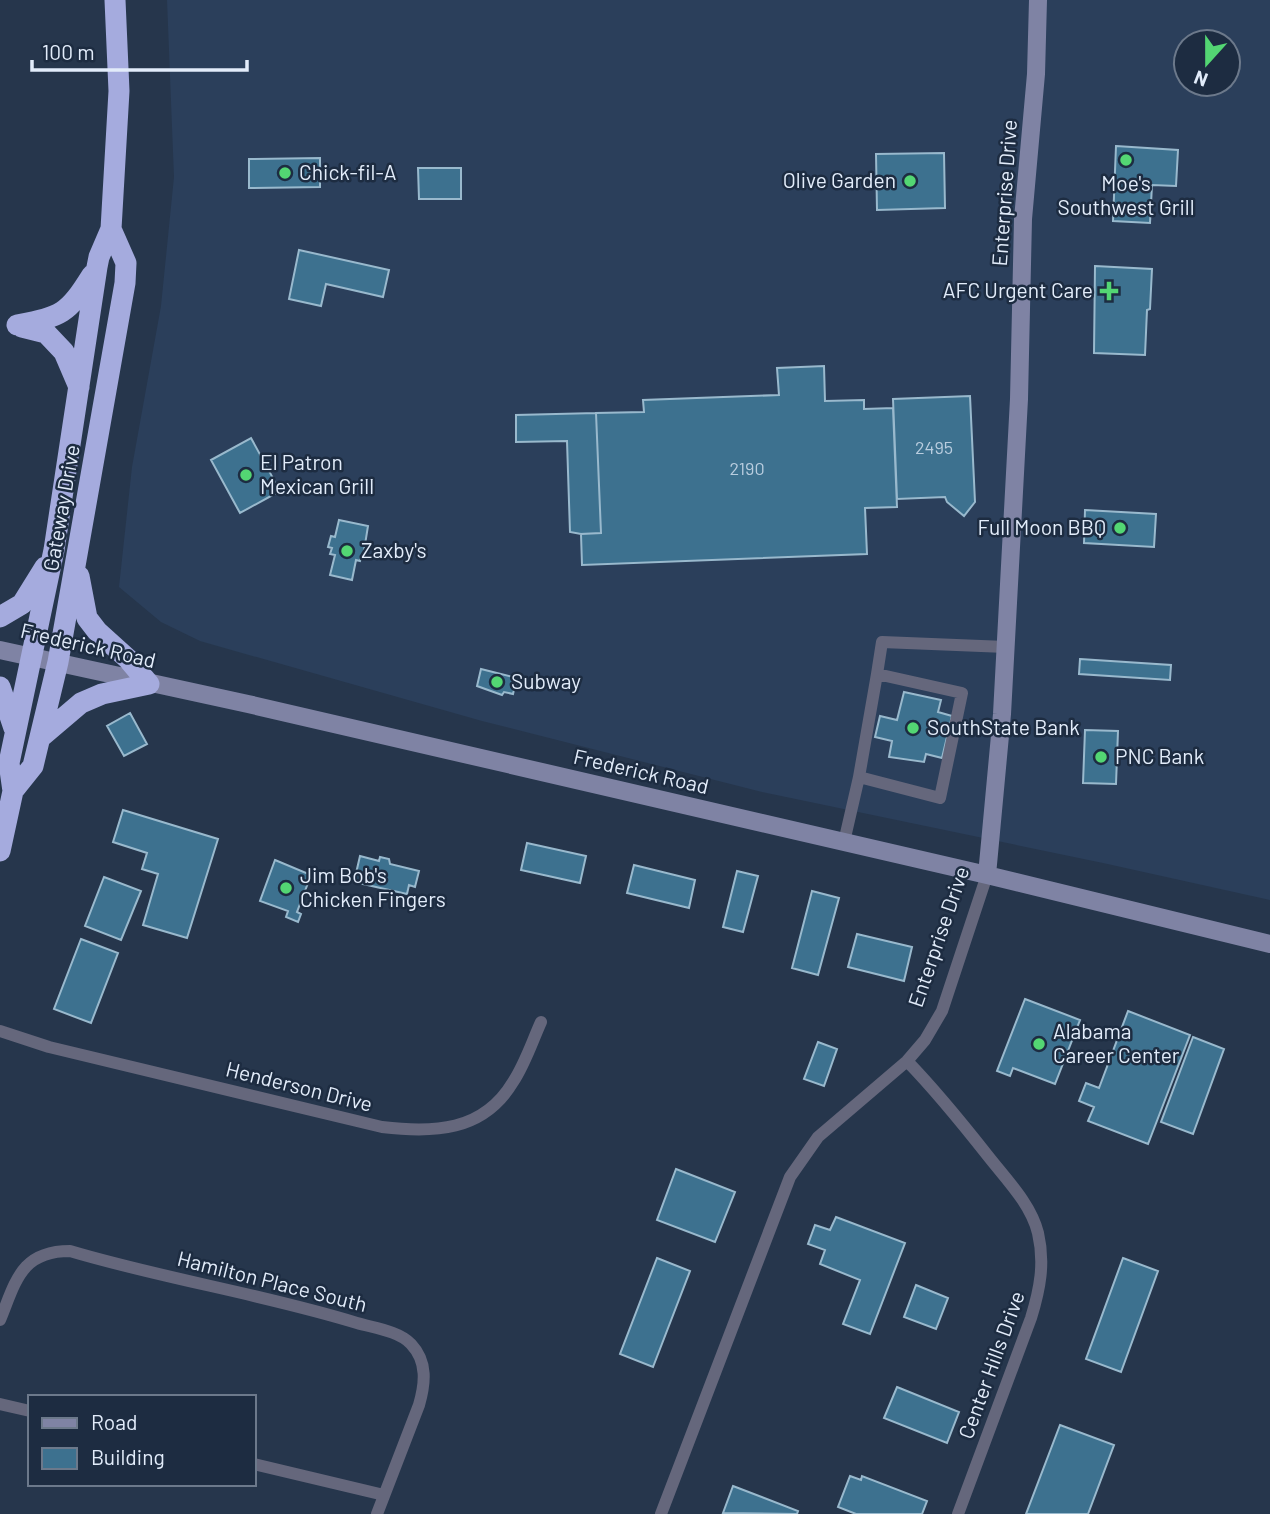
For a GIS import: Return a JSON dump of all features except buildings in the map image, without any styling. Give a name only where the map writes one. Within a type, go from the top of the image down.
[{"type":"highway","name":"Gateway Drive","points":[[0,851],[13,791],[9,763],[54,550],[97,267],[111,229],[119,92],[115,0]]},
{"type":"highway","name":"Gateway Drive","points":[[13,791],[33,766],[58,662],[77,560],[125,283],[126,263],[111,229]]},
{"type":"highway","points":[[79,387],[64,352],[47,333],[16,325],[47,319],[66,310],[97,267]]},
{"type":"highway","points":[[0,617],[22,604],[54,550]]},
{"type":"highway","points":[[77,560],[87,618],[149,684]]},
{"type":"highway","points":[[41,737],[81,703],[102,694],[149,684]]},
{"type":"highway","points":[[0,687],[15,729]]},
{"type":"main road","name":"Enterprise Drive","points":[[987,875],[1006,647],[1019,399],[1023,219],[1036,74],[1038,0]]},
{"type":"main road","name":"Frederick Road","points":[[0,650],[248,704],[987,875],[1270,944]]},
{"type":"street","points":[[844,842],[859,777],[882,642],[1006,647]]},
{"type":"street","points":[[859,777],[940,798],[962,693],[877,674]]},
{"type":"street","name":"Enterprise Drive","points":[[661,1514],[790,1177],[818,1137],[907,1061],[925,1040],[942,1011],[987,875]]},
{"type":"street","name":"Henderson Drive","points":[[0,1031],[49,1047],[382,1127],[416,1131],[450,1128],[467,1122],[494,1106],[514,1081],[541,1022]]},
{"type":"street","name":"Center Hills Drive","points":[[907,1061],[938,1094],[1013,1187],[1030,1213],[1038,1233],[1042,1268],[1041,1285],[1031,1318],[958,1514]]},
{"type":"street","name":"Hamilton Place South","points":[[0,1320],[24,1269],[36,1257],[52,1251],[70,1251],[335,1316],[396,1335],[410,1343],[420,1356],[424,1371],[424,1388],[384,1495]]},
{"type":"street","points":[[0,1404],[28,1411]]},
{"type":"street","points":[[256,1464],[384,1495],[377,1514]]},
{"type":"shaded area","points":[[167,0],[1270,0],[1270,900],[762,792],[482,721],[200,641],[161,622],[119,587],[132,467],[161,306],[174,177]]},
{"type":"place","name":"Moe's Southwest Grill","points":[[1126,160]]},
{"type":"place","name":"Chick-fil-A","points":[[285,173]]},
{"type":"place","name":"Olive Garden","points":[[910,181]]},
{"type":"place","name":"AFC Urgent Care","points":[[1109,291]]},
{"type":"place","name":"El Patron Mexican Grill","points":[[246,475]]},
{"type":"place","name":"Full Moon BBQ","points":[[1120,528]]},
{"type":"place","name":"Zaxby's","points":[[347,551]]},
{"type":"place","name":"Subway","points":[[497,682]]},
{"type":"place","name":"SouthState Bank","points":[[913,728]]},
{"type":"place","name":"PNC Bank","points":[[1101,757]]},
{"type":"place","name":"Jim Bob's Chicken Fingers","points":[[286,888]]},
{"type":"place","name":"Alabama Career Center","points":[[1039,1044]]}]
